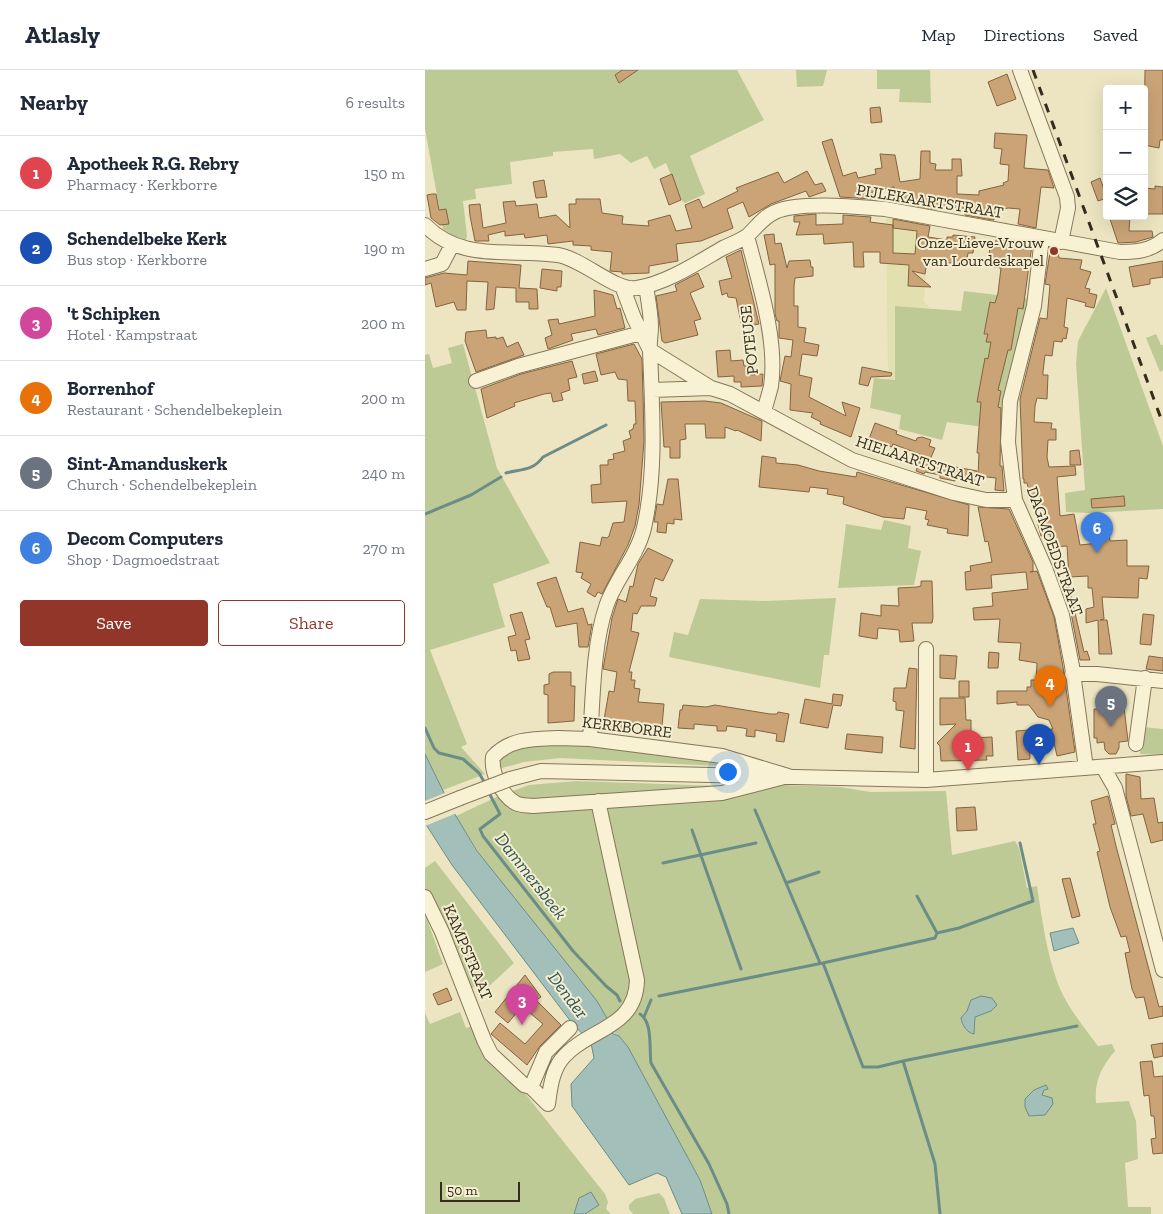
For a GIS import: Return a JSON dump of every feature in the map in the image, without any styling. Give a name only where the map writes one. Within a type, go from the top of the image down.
[{"type":"street","points":[[1020,70],[1067,197],[1068,208],[1061,242]]},
{"type":"street","name":"PIJLEKAARTSTRAAT","points":[[425,225],[435,235],[452,245],[469,250],[558,255],[573,259],[622,286],[635,289],[646,286],[695,263],[747,236],[757,224],[775,212],[789,208],[856,206],[944,219],[1042,238]]},
{"type":"street","name":"POTEUSE","points":[[747,236],[767,316],[771,352],[771,384],[764,412]]},
{"type":"street","points":[[1042,238],[1120,252],[1154,248],[1163,240]]},
{"type":"street","name":"DAGMOEDSTRAAT","points":[[1042,238],[1034,306],[1010,401],[1008,442],[1015,500],[1045,568],[1062,615],[1086,768]]},
{"type":"street","points":[[425,269],[442,264],[452,245]]},
{"type":"street","points":[[622,286],[650,350]]},
{"type":"street","points":[[590,739],[601,627],[606,605],[626,570],[643,530],[653,448],[651,327],[646,286]]},
{"type":"street","points":[[476,381],[518,366],[641,333]]},
{"type":"street","name":"HIELAARTSTRAAT","points":[[650,350],[711,388],[730,394],[852,460],[954,493],[986,500],[1015,500]]},
{"type":"street","name":"HIELAARTSTRAAT","points":[[652,390],[711,388]]},
{"type":"street","points":[[925,780],[926,649]]},
{"type":"street","points":[[1072,674],[1145,678],[1163,681]]},
{"type":"street","points":[[1137,744],[1145,678]]},
{"type":"street","name":"KERKBORRE","points":[[558,738],[590,739],[722,756],[788,776],[722,793],[533,806],[515,803],[507,796],[493,771],[493,757],[501,748],[514,742],[558,738]]},
{"type":"street","name":"KERKBORRE","points":[[431,810],[510,779],[541,771],[925,780],[1163,762]]},
{"type":"street","points":[[1103,767],[1115,788],[1163,970]]},
{"type":"street","name":"KAMPSTRAAT","points":[[425,897],[442,932],[491,1054],[524,1085],[531,1087],[548,1104],[556,1069],[561,1060],[623,1016],[632,1005],[637,992],[637,980],[598,801]]},
{"type":"street","points":[[531,1087],[546,1052],[570,1028]]},
{"type":"shaded area","points":[[886,215],[930,221],[924,301],[930,308],[895,306],[895,380],[889,379],[888,376]]},
{"type":"green space","points":[[425,70],[737,70],[764,120],[690,156],[705,194],[685,203],[681,200],[666,163],[654,169],[647,156],[631,163],[620,154],[594,159],[593,149],[553,152],[553,156],[510,162],[512,184],[475,189],[476,199],[463,201],[467,236],[465,244],[443,229],[425,129]]},
{"type":"green space","points":[[796,70],[827,70],[823,86],[797,87]]},
{"type":"green space","points":[[877,70],[930,70],[931,103],[899,102],[900,89],[877,89]]},
{"type":"green space","points":[[1106,288],[1163,446],[1163,509],[1089,513],[1066,512],[1065,493],[1085,490],[1076,364],[1078,341]]},
{"type":"green space","points":[[964,291],[1030,299],[1005,430],[947,422],[942,440],[899,429],[901,415],[870,408],[874,378],[895,380],[895,306],[961,311]]},
{"type":"green space","points":[[1156,334],[1161,345],[1163,345],[1163,370],[1160,372],[1146,338]]},
{"type":"green space","points":[[463,344],[497,468],[550,563],[493,584],[505,627],[430,650],[467,744],[461,747],[485,774],[443,790],[425,754],[425,355],[429,354],[433,368],[452,363],[448,348]]},
{"type":"green space","points":[[884,520],[911,526],[908,548],[921,551],[914,585],[838,588],[846,524],[881,530]]},
{"type":"green space","points":[[836,598],[829,655],[824,655],[820,688],[669,657],[674,632],[688,635],[700,599],[765,601]]},
{"type":"green space","points":[[1143,727],[1163,729],[1163,755],[1140,754]]},
{"type":"green space","points":[[555,744],[605,747],[718,761],[719,763],[718,766],[560,758],[524,762],[495,770],[496,761],[517,747]]},
{"type":"green space","points":[[576,781],[722,787],[530,803],[507,793],[529,785]]},
{"type":"green space","points":[[783,785],[840,787],[870,792],[946,791],[952,855],[1015,841],[1019,848],[1027,888],[1037,886],[1047,946],[1060,990],[1075,1015],[1098,1046],[1112,1044],[1115,1051],[1106,1062],[1100,1074],[1096,1088],[1096,1103],[1129,1101],[1136,1121],[1138,1159],[1125,1163],[1128,1207],[1151,1207],[1151,1214],[712,1214],[699,1178],[628,1047],[619,1036],[610,1030],[638,1000],[605,814],[609,807]]},
{"type":"green space","points":[[503,794],[507,800],[593,802],[635,986],[616,1018],[607,1018],[597,1001],[489,869],[456,816]]},
{"type":"green space","points":[[435,861],[514,963],[485,990],[479,990],[474,987],[469,990],[436,910],[425,890],[425,868]]},
{"type":"green space","points":[[425,914],[443,964],[425,972]]},
{"type":"green space","points":[[460,1012],[466,1028],[473,1026],[491,1064],[516,1082],[605,1194],[608,1202],[606,1209],[611,1214],[425,1214],[425,1013],[430,1024]]},
{"type":"green space","points":[[659,1193],[664,1198],[670,1214],[633,1214],[629,1209],[629,1205],[635,1199]]},
{"type":"water","name":"Dender","points":[[425,754],[453,811],[477,851],[597,1001],[608,1020],[611,1033],[619,1036],[628,1047],[700,1180],[712,1214],[682,1214],[666,1177],[657,1173],[629,1185],[572,1106],[571,1084],[594,1058],[591,1043],[572,1023],[452,865],[425,823]]},
{"type":"water","points":[[1073,928],[1079,943],[1054,951],[1050,933]]},
{"type":"water","points":[[981,996],[992,998],[997,1005],[991,1011],[975,1017],[974,1034],[965,1028],[961,1018],[967,1011],[971,1000]]},
{"type":"water","points":[[1046,1085],[1048,1089],[1044,1090],[1042,1095],[1052,1098],[1053,1104],[1045,1115],[1029,1116],[1025,1107],[1025,1099],[1034,1090]]},
{"type":"water","points":[[591,1192],[599,1205],[585,1214],[574,1214],[579,1198]]},
{"type":"pier","points":[[447,792],[457,813],[425,826],[425,801]]},
{"type":"building","points":[[622,70],[638,70],[619,83],[615,75]]},
{"type":"building","points":[[1145,70],[1163,70],[1163,140],[1160,140],[1159,148],[1148,146],[1148,85],[1145,85]]},
{"type":"building","points":[[1007,74],[1016,99],[997,106],[988,82]]},
{"type":"building","points":[[880,107],[882,122],[871,123],[870,108]]},
{"type":"building","points":[[995,133],[1027,135],[1024,168],[1048,170],[1054,188],[1041,187],[1036,228],[1018,224],[1020,209],[1008,208],[994,212],[994,220],[992,220],[965,215],[965,208],[931,209],[896,202],[894,187],[872,192],[873,199],[840,197],[822,142],[832,139],[843,176],[856,172],[858,178],[876,174],[875,169],[882,168],[880,154],[895,155],[900,182],[920,179],[921,151],[930,151],[930,163],[936,164],[935,170],[952,170],[952,159],[961,159],[962,176],[957,176],[957,194],[979,195],[979,191],[1004,185],[1003,183],[1008,181],[1009,165],[1000,164],[1002,149],[994,148]]},
{"type":"building","points":[[807,171],[815,185],[822,183],[826,191],[809,197],[806,191],[771,204],[749,217],[743,202],[727,209],[733,228],[701,241],[676,244],[678,261],[649,266],[649,273],[622,274],[622,272],[610,271],[612,252],[591,250],[591,246],[573,245],[573,241],[548,244],[547,235],[525,238],[524,234],[505,236],[505,231],[488,235],[489,241],[475,241],[470,216],[469,205],[480,204],[483,228],[506,223],[503,202],[515,201],[516,206],[537,204],[539,218],[556,215],[570,228],[569,204],[576,204],[576,199],[600,199],[602,213],[623,216],[622,224],[649,226],[648,221],[670,215],[676,231],[692,228],[685,205],[699,199],[703,208],[738,191],[736,188],[778,172],[784,183]]},
{"type":"building","points":[[672,174],[681,200],[669,205],[660,179]]},
{"type":"building","points":[[1100,178],[1103,187],[1103,199],[1098,201],[1091,182]]},
{"type":"building","points":[[544,180],[547,197],[536,198],[533,182]]},
{"type":"building","points":[[1155,186],[1163,187],[1163,214],[1148,214],[1148,188],[1155,189]]},
{"type":"building","points":[[436,194],[439,210],[446,209],[449,224],[440,225],[431,218],[427,195]]},
{"type":"building","points":[[816,214],[816,225],[843,224],[843,215],[871,217],[870,222],[893,225],[893,219],[930,226],[928,237],[947,240],[947,237],[953,237],[953,235],[975,237],[973,253],[968,253],[966,265],[927,260],[925,274],[912,271],[931,287],[908,286],[909,265],[880,263],[880,252],[863,252],[864,267],[854,267],[853,242],[824,244],[823,234],[796,235],[800,222],[794,222],[794,216]],"holes":[[[893,228],[917,231],[915,254],[893,253]]]},
{"type":"building","points":[[1110,220],[1130,220],[1129,231],[1152,231],[1153,237],[1136,242],[1118,243]]},
{"type":"building","points":[[774,234],[775,244],[781,243],[787,268],[789,261],[810,260],[811,267],[813,267],[813,276],[795,278],[794,306],[798,306],[798,327],[806,328],[804,342],[819,345],[817,356],[802,354],[799,375],[812,378],[809,397],[846,416],[842,402],[860,408],[851,437],[820,424],[821,422],[811,417],[813,413],[790,410],[791,384],[780,381],[785,356],[791,357],[793,340],[779,338],[779,321],[777,321],[775,314],[775,264],[770,265],[764,235]]},
{"type":"building","points":[[996,240],[1032,245],[1023,309],[1018,308],[1011,350],[1008,350],[998,390],[1001,391],[998,407],[1001,408],[1000,466],[1002,466],[1004,491],[995,490],[996,478],[978,476],[979,453],[977,453],[981,402],[977,402],[985,358],[988,359],[991,342],[986,342],[988,334],[984,334],[990,302],[995,303],[998,293],[1001,268],[987,266],[990,248],[994,249]]},
{"type":"building","points":[[741,250],[759,324],[745,327],[742,327],[736,298],[728,297],[727,293],[722,295],[719,281],[732,278],[726,257]]},
{"type":"building","points":[[1058,251],[1059,258],[1082,260],[1080,269],[1091,272],[1085,288],[1090,289],[1089,293],[1097,295],[1094,308],[1085,306],[1086,303],[1067,298],[1064,327],[1068,328],[1066,339],[1063,338],[1062,342],[1054,341],[1052,356],[1045,355],[1043,375],[1048,375],[1047,399],[1037,398],[1035,406],[1034,422],[1052,423],[1051,429],[1056,429],[1056,440],[1048,440],[1047,457],[1049,467],[1075,466],[1076,475],[1057,477],[1060,516],[1074,514],[1080,545],[1099,543],[1098,536],[1109,534],[1110,541],[1127,540],[1127,566],[1149,566],[1147,579],[1139,578],[1138,598],[1102,597],[1104,619],[1100,620],[1107,620],[1112,654],[1099,654],[1098,620],[1086,623],[1086,609],[1094,607],[1092,588],[1088,588],[1088,576],[1069,577],[1067,546],[1052,547],[1050,534],[1041,536],[1027,483],[1024,483],[1023,479],[1020,399],[1040,318],[1047,319],[1050,285],[1045,284],[1050,252]]},
{"type":"building","points":[[468,261],[521,265],[519,288],[537,289],[538,309],[529,309],[529,302],[516,302],[516,288],[496,287],[494,309],[486,310],[488,282],[467,281],[466,310],[457,310],[454,302],[436,307],[431,283],[425,285],[425,278],[444,273],[467,275]]},
{"type":"building","points":[[1163,261],[1163,277],[1150,279],[1150,284],[1133,287],[1129,267]]},
{"type":"building","points":[[542,269],[562,271],[561,287],[557,287],[557,291],[540,288]]},
{"type":"building","points":[[698,273],[704,287],[690,293],[701,319],[694,321],[698,335],[665,343],[662,341],[656,296],[677,291],[675,285]]},
{"type":"building","points":[[594,290],[613,295],[617,309],[620,308],[625,328],[598,335],[596,329],[571,334],[573,340],[548,349],[545,338],[552,335],[548,320],[558,319],[559,324],[595,316]]},
{"type":"building","points":[[486,330],[487,338],[496,337],[496,339],[503,337],[507,347],[518,342],[524,355],[476,372],[465,341],[466,332]]},
{"type":"building","points":[[634,344],[642,359],[644,441],[639,505],[635,526],[628,545],[602,594],[598,592],[595,597],[587,592],[591,584],[581,578],[583,573],[576,572],[580,542],[600,546],[602,537],[607,538],[609,536],[613,523],[624,522],[627,501],[592,503],[591,485],[601,484],[600,465],[608,465],[608,460],[614,459],[613,454],[625,451],[623,441],[631,438],[629,431],[636,424],[635,401],[628,401],[627,380],[618,379],[615,372],[601,375],[596,354]]},
{"type":"building","points":[[730,350],[731,361],[743,360],[744,366],[751,366],[751,375],[763,374],[762,386],[741,387],[741,382],[734,382],[734,376],[718,377],[716,351]]},
{"type":"building","points":[[572,361],[577,377],[568,379],[570,390],[561,393],[563,400],[553,402],[551,393],[544,394],[514,403],[515,406],[487,418],[481,389],[521,374]]},
{"type":"building","points":[[862,367],[892,373],[891,376],[871,377],[868,386],[859,384]]},
{"type":"building","points":[[595,371],[598,381],[584,384],[582,374]]},
{"type":"building","points":[[705,401],[721,403],[762,421],[761,441],[737,430],[725,427],[725,438],[706,438],[705,424],[685,424],[686,439],[680,440],[680,458],[670,458],[670,447],[664,447],[661,402]]},
{"type":"building","points":[[875,423],[897,431],[896,434],[916,441],[917,438],[922,437],[931,440],[929,446],[935,448],[929,462],[977,471],[974,482],[956,478],[955,481],[940,478],[940,475],[925,472],[924,474],[916,471],[922,455],[893,444],[892,447],[885,445],[879,447],[876,441],[869,439]]},
{"type":"building","points":[[1079,450],[1081,465],[1070,465],[1070,451]]},
{"type":"building","points":[[762,456],[776,458],[776,463],[798,465],[819,471],[856,477],[857,472],[969,505],[968,536],[947,533],[948,529],[927,525],[929,520],[925,519],[927,511],[906,507],[904,519],[883,517],[843,504],[844,497],[827,494],[828,489],[810,487],[809,492],[759,487]]},
{"type":"building","points":[[668,479],[678,479],[682,520],[674,519],[674,524],[667,523],[666,533],[657,532],[658,522],[654,522],[657,504],[663,505]]},
{"type":"building","points":[[1124,496],[1125,506],[1092,508],[1091,499]]},
{"type":"building","points":[[978,507],[1009,509],[1033,562],[1033,571],[1030,572],[1037,571],[1054,617],[1075,752],[1057,756],[1051,729],[1053,729],[1049,720],[1038,717],[1029,705],[1017,705],[1017,702],[997,704],[997,691],[1027,691],[1027,687],[1031,687],[1031,680],[1036,680],[1037,663],[1019,660],[1021,643],[998,642],[1000,619],[974,620],[973,608],[993,606],[992,593],[1028,589],[1026,572],[991,575],[992,588],[966,590],[965,572],[971,571],[970,566],[992,562],[988,541],[985,542]]},
{"type":"building","points":[[648,548],[673,560],[663,581],[655,578],[650,596],[657,598],[655,606],[641,606],[637,614],[633,613],[631,631],[639,633],[629,672],[632,672],[631,680],[635,680],[634,688],[640,689],[638,702],[664,704],[662,726],[635,724],[633,731],[603,726],[609,691],[614,692],[617,672],[603,669],[612,618],[618,599],[626,602],[630,586],[633,587],[638,564]]},
{"type":"building","points":[[556,577],[568,612],[583,608],[588,625],[592,624],[588,647],[579,647],[577,623],[556,627],[550,607],[547,607],[537,583]]},
{"type":"building","points":[[921,581],[932,581],[933,618],[932,623],[912,623],[914,641],[900,642],[899,630],[878,628],[877,639],[859,636],[861,613],[881,616],[881,605],[899,606],[898,588],[921,586]]},
{"type":"building","points":[[1061,587],[1069,587],[1084,652],[1087,651],[1090,660],[1080,660],[1071,613]]},
{"type":"building","points":[[522,612],[530,639],[525,640],[530,659],[518,661],[516,650],[511,651],[508,637],[516,635],[510,615]]},
{"type":"building","points":[[1143,614],[1154,615],[1151,645],[1140,644]]},
{"type":"building","points":[[989,652],[999,653],[998,668],[988,668]]},
{"type":"building","points":[[940,655],[957,656],[955,679],[940,678]]},
{"type":"building","points":[[1149,656],[1163,658],[1163,671],[1146,669]]},
{"type":"building","points":[[909,668],[917,669],[915,749],[900,747],[904,711],[896,710],[896,702],[893,701],[894,688],[906,688]]},
{"type":"building","points":[[553,672],[571,672],[571,686],[575,686],[574,721],[548,723],[548,695],[544,694],[544,685],[549,684],[549,674]]},
{"type":"building","points":[[959,681],[969,681],[969,697],[959,697]]},
{"type":"building","points":[[833,694],[843,695],[841,706],[833,705],[828,728],[800,723],[805,699],[832,704]]},
{"type":"building","points":[[940,698],[965,698],[966,720],[971,720],[971,738],[992,737],[993,756],[986,756],[987,760],[941,761],[940,746],[937,743],[956,724],[940,725]]},
{"type":"building","points":[[1104,698],[1112,698],[1113,701],[1119,701],[1121,707],[1124,707],[1128,741],[1119,742],[1116,754],[1109,754],[1105,750],[1104,742],[1097,743],[1097,738],[1094,738],[1094,709],[1103,709],[1102,701]]},
{"type":"building","points":[[683,705],[706,707],[715,705],[770,714],[777,714],[778,712],[789,714],[784,742],[776,741],[777,734],[755,730],[755,737],[746,736],[747,729],[743,728],[727,726],[726,731],[717,731],[717,726],[694,724],[694,729],[678,728],[680,710],[682,710]]},
{"type":"building","points":[[1029,730],[1030,759],[1018,760],[1016,731]]},
{"type":"building","points":[[847,734],[883,737],[882,753],[845,749]]},
{"type":"building","points":[[1126,774],[1140,777],[1141,799],[1154,798],[1158,823],[1163,822],[1163,840],[1151,843],[1143,814],[1131,816],[1126,796]]},
{"type":"building","points":[[1108,796],[1115,824],[1111,825],[1116,846],[1159,1007],[1163,1006],[1163,1016],[1149,1019],[1144,997],[1136,998],[1132,989],[1125,953],[1130,952],[1126,936],[1121,937],[1110,907],[1097,852],[1100,851],[1093,824],[1096,824],[1091,801]]},
{"type":"building","points":[[975,807],[977,830],[957,831],[956,808]]},
{"type":"building","points":[[1070,878],[1080,916],[1072,918],[1062,879]]},
{"type":"building","points":[[525,975],[541,997],[536,1000],[561,1025],[540,1046],[527,1065],[491,1034],[500,1023],[525,1044],[543,1024],[522,1006],[508,1023],[495,1012]]},
{"type":"building","points":[[447,988],[452,1000],[438,1005],[433,994]]},
{"type":"building","points":[[1163,1043],[1163,1056],[1154,1058],[1151,1045]]},
{"type":"building","points":[[1152,1061],[1154,1077],[1163,1076],[1163,1153],[1153,1154],[1151,1139],[1156,1138],[1154,1116],[1151,1116],[1149,1095],[1144,1096],[1140,1062]]},
{"type":"waterway","points":[[506,473],[531,467],[543,457],[606,425]]},
{"type":"waterway","points":[[425,514],[471,495],[501,477]]},
{"type":"waterway","name":"Dammersbeek","points":[[425,728],[434,748],[439,753],[463,759],[479,773],[486,785]]},
{"type":"waterway","name":"Dammersbeek","points":[[488,791],[500,814],[480,829],[483,836],[573,951],[617,995],[620,1001]]},
{"type":"waterway","points":[[755,810],[820,963]]},
{"type":"waterway","points":[[692,830],[741,969]]},
{"type":"waterway","points":[[663,863],[756,843]]},
{"type":"waterway","points":[[937,933],[959,928],[1033,901],[1020,843]]},
{"type":"waterway","points":[[786,883],[819,872]]},
{"type":"waterway","points":[[823,963],[935,938],[937,933],[917,896]]},
{"type":"waterway","points":[[659,996],[823,963],[863,1067],[878,1067],[903,1061],[935,1164],[940,1214]]},
{"type":"waterway","points":[[644,1017],[651,1000]]},
{"type":"waterway","name":"Dammersbeek","points":[[640,1014],[649,1029],[651,1063],[709,1164],[727,1204],[729,1214]]},
{"type":"waterway","points":[[903,1061],[1077,1026]]},
{"type":"railway","points":[[1033,70],[1163,424]]},
{"type":"place","name":"Onze-Lieve-Vrouw van Lourdeskapel","points":[[1054,251]]},
{"type":"place","name":"Decom Computers","points":[[1097,553]]},
{"type":"place","name":"Borrenhof","points":[[1050,707]]},
{"type":"place","name":"Sint-Amanduskerk","points":[[1111,727]]},
{"type":"place","name":"Schendelbeke Kerk","points":[[1039,765]]},
{"type":"place","name":"Apotheek R.G. Rebry","points":[[968,771]]},
{"type":"place","name":"'t Schipken","points":[[522,1025]]}]
